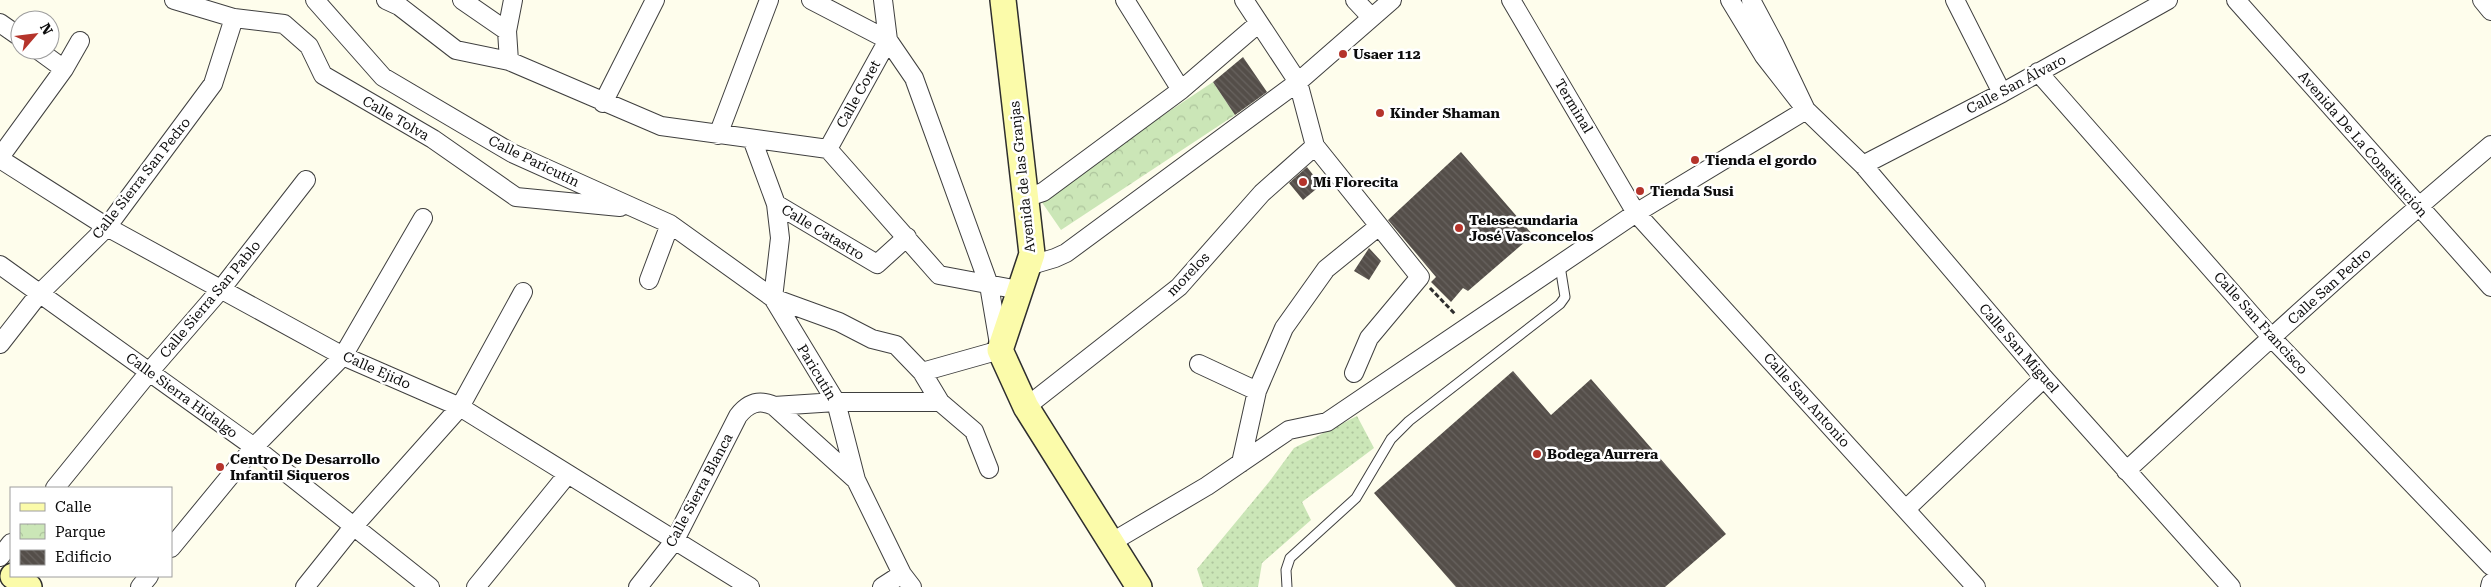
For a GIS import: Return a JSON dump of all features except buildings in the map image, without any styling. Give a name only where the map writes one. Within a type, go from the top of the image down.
[{"type":"street","name":"Calle Tolva","points":[[174,0],[234,18],[284,24],[309,46],[323,76],[433,139],[516,197],[636,208]]},
{"type":"street","name":"Calle Paricutín","points":[[320,0],[383,77],[512,153],[670,224],[773,298]]},
{"type":"street","points":[[386,0],[399,6],[456,50],[509,61],[602,103],[661,126],[828,149],[939,275],[1019,290]]},
{"type":"street","points":[[462,0],[507,31]]},
{"type":"street","points":[[509,61],[507,31],[513,0]]},
{"type":"street","points":[[602,103],[656,0]]},
{"type":"street","points":[[718,135],[769,0]]},
{"type":"street","points":[[811,0],[888,40]]},
{"type":"street","points":[[882,0],[888,40],[914,78],[989,285],[1000,350],[1026,407],[1140,587]]},
{"type":"street","name":"Avenida de las Granjas","points":[[1000,350],[1032,254],[1003,0]]},
{"type":"street","points":[[1125,0],[1181,90]]},
{"type":"street","points":[[1244,0],[1298,82],[1315,146],[1420,277],[1369,338],[1354,373]]},
{"type":"street","points":[[1355,0],[1371,18]]},
{"type":"street","points":[[1028,266],[1066,253],[1298,82],[1392,0]]},
{"type":"street","name":"Terminal","points":[[1511,0],[1636,213]]},
{"type":"street","name":"Calle San Miguel","points":[[1730,0],[1764,56],[1806,110],[1863,165],[2044,378],[2231,587]]},
{"type":"street","name":"Calle San Miguel","points":[[1751,0],[1806,110]]},
{"type":"street","points":[[1955,0],[2002,93]]},
{"type":"street","name":"Calle San Álvaro","points":[[1863,165],[2002,93],[2168,0]]},
{"type":"street","name":"Avenida De La Constitución","points":[[2236,0],[2491,287]]},
{"type":"street","points":[[2482,0],[2491,11]]},
{"type":"street","name":"Calle Sierra San Pedro","points":[[0,344],[39,294],[108,227],[213,84],[234,18]]},
{"type":"street","points":[[1025,198],[1043,192],[1181,90],[1259,23]]},
{"type":"street","name":"Calle Coret","points":[[828,149],[888,40]]},
{"type":"street","points":[[0,158],[64,68],[80,41]]},
{"type":"street","points":[[52,60],[64,68]]},
{"type":"street","name":"Calle San Francisco","points":[[2038,72],[2272,337],[2491,566]]},
{"type":"street","points":[[1112,542],[1207,486],[1289,430],[1327,422],[1636,213],[1806,110]]},
{"type":"street","points":[[752,140],[776,204],[780,238],[773,298],[839,322],[872,338],[896,345],[922,372],[940,402],[974,431],[990,469]]},
{"type":"street","name":"Calle San Pedro","points":[[2126,471],[2418,206],[2491,145]]},
{"type":"street","name":"morelos","points":[[1026,407],[1179,287],[1262,193],[1315,146]]},
{"type":"street","name":"Calle Ejido","points":[[0,158],[108,227],[343,356],[460,407],[750,587]]},
{"type":"street","name":"Calle Sierra San Pablo","points":[[56,487],[150,371],[222,288],[306,180]]},
{"type":"street","name":"Calle Catastro","points":[[776,204],[877,264],[906,237]]},
{"type":"street","name":"Calle San Antonio","points":[[1636,213],[1976,587]]},
{"type":"street","points":[[172,547],[254,447],[343,356],[423,218]]},
{"type":"street","points":[[649,280],[670,224]]},
{"type":"street","points":[[1241,462],[1257,391],[1284,328],[1326,269],[1379,226]]},
{"type":"street","name":"Calle Sierra Hidalgo","points":[[0,265],[254,447],[430,587]]},
{"type":"street","points":[[305,587],[353,527],[460,407],[523,292]]},
{"type":"street","name":"Paricutín","points":[[773,298],[836,402],[856,480]]},
{"type":"street","points":[[922,372],[1000,350]]},
{"type":"street","points":[[1199,364],[1257,391]]},
{"type":"street","points":[[1906,509],[2044,378]]},
{"type":"street","name":"Calle Sierra Blanca","points":[[638,587],[676,540],[738,416],[750,404],[759,402],[774,406]]},
{"type":"street","points":[[774,406],[836,402],[940,402]]},
{"type":"street","points":[[774,406],[856,480],[907,580],[882,587]]},
{"type":"street","points":[[476,587],[567,474]]},
{"type":"street","points":[[0,557],[10,544]]},
{"type":"street","points":[[15,577],[29,587]]},
{"type":"street","points":[[140,587],[148,577]]},
{"type":"street","points":[[2490,587],[2491,582]]},
{"type":"lane","points":[[1287,587],[1286,570],[1290,558],[1356,498],[1392,440],[1410,422],[1560,304],[1565,297],[1560,266]]},
{"type":"path","points":[[1420,277],[1468,328]]},
{"type":"green space","points":[[1213,82],[1235,115],[1061,230],[1039,198]]},
{"type":"green space","points":[[1357,416],[1374,448],[1302,502],[1311,520],[1262,563],[1258,587],[1203,587],[1197,569],[1269,482],[1294,448]]},
{"type":"place","name":"Usaer 112","points":[[1343,54]]},
{"type":"place","name":"Kinder Shaman","points":[[1380,113]]},
{"type":"place","name":"Tienda el gordo","points":[[1695,160]]},
{"type":"place","name":"Mi Florecita","points":[[1303,182]]},
{"type":"place","name":"Tienda Susi","points":[[1640,191]]},
{"type":"place","name":"Telesecundaria José Vasconcelos","points":[[1459,228]]},
{"type":"place","name":"Bodega Aurrera","points":[[1537,454]]},
{"type":"place","name":"Centro De Desarrollo Infantil Siqueros","points":[[220,467]]}]
